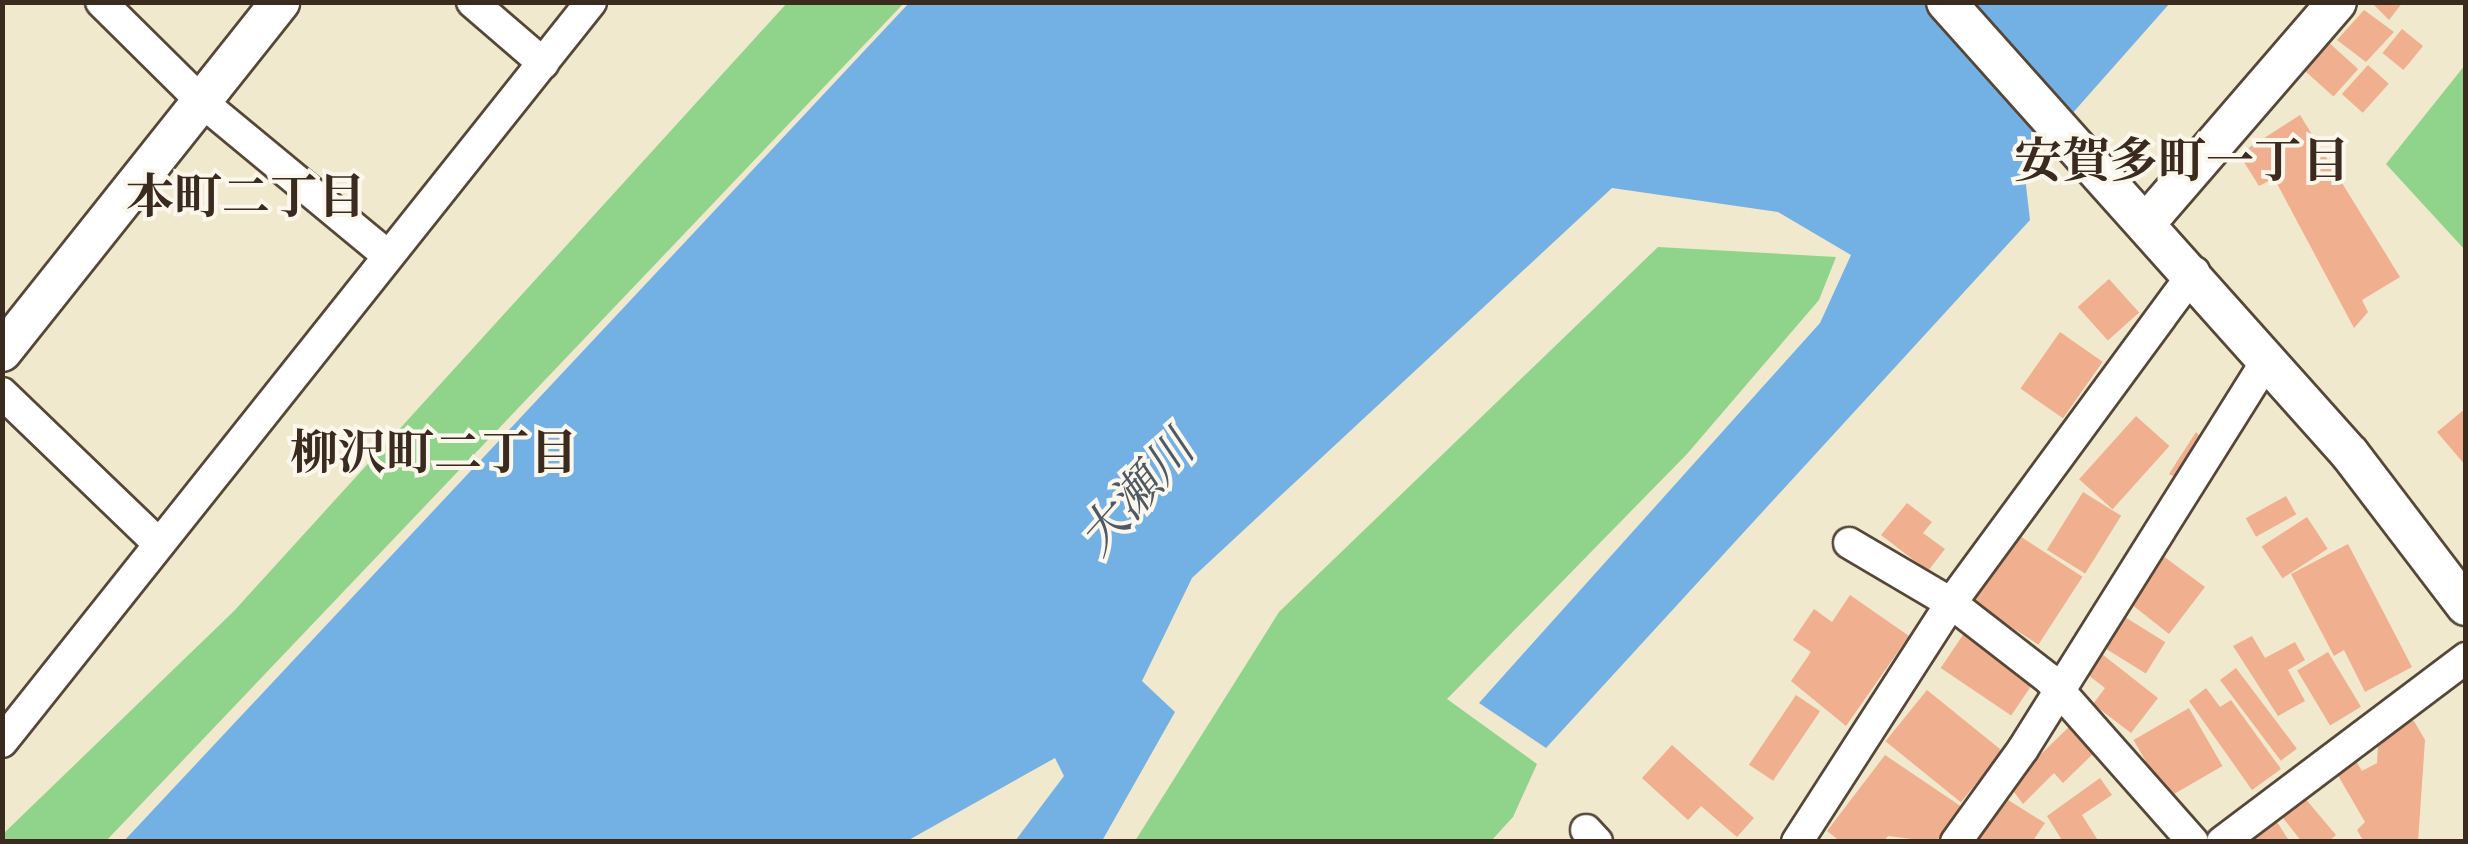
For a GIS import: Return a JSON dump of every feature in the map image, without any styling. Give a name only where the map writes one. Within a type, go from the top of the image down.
[{"type":"street","points":[[101,2],[202,102],[388,256]]},
{"type":"street","points":[[2,352],[280,2]]},
{"type":"street","points":[[472,2],[543,63]]},
{"type":"street","points":[[2,742],[592,2]]},
{"type":"street","points":[[1946,2],[2194,272],[2350,454],[2466,606]]},
{"type":"street","points":[[2148,221],[2337,2]]},
{"type":"street","points":[[1797,842],[1951,603],[2194,272]]},
{"type":"street","points":[[1956,842],[2059,690],[2268,358]]},
{"type":"street","points":[[2,393],[158,544]]},
{"type":"street","points":[[1850,543],[1951,603],[2059,690],[2192,842]]},
{"type":"street","points":[[2222,842],[2466,658]]},
{"type":"green space","points":[[787,3],[904,3],[106,841],[3,841],[3,834],[234,611]]},
{"type":"green space","points":[[2465,65],[2465,250],[2386,164]]},
{"type":"green space","points":[[1658,247],[1836,257],[1819,300],[1687,454],[1447,699],[1537,764],[1513,817],[1491,841],[1135,841],[1279,612]]},
{"type":"water","name":"大瀬川","points":[[909,3],[2170,3],[2024,168],[2030,220],[1546,748],[1479,703],[1820,323],[1851,255],[1778,212],[1612,188],[1192,578],[1142,681],[1175,712],[1102,841],[1015,841],[1064,776],[1055,758],[907,841],[123,842]]},
{"type":"building","points":[[2371,2],[2403,2],[2389,20]]},
{"type":"building","points":[[2364,10],[2394,32],[2366,62],[2337,40]]},
{"type":"building","points":[[2402,29],[2423,46],[2403,70],[2382,53]]},
{"type":"building","points":[[2327,41],[2358,69],[2333,97],[2302,68]]},
{"type":"building","points":[[2368,65],[2389,84],[2363,113],[2342,94]]},
{"type":"building","points":[[2300,115],[2400,277],[2362,300],[2368,312],[2354,328],[2274,178],[2259,186],[2239,154]]},
{"type":"building","points":[[2109,279],[2139,312],[2108,341],[2078,307]]},
{"type":"building","points":[[2060,332],[2103,362],[2063,418],[2020,389]]},
{"type":"building","points":[[2466,408],[2466,466],[2437,432]]},
{"type":"building","points":[[2136,416],[2169,446],[2113,509],[2079,479]]},
{"type":"building","points":[[2196,432],[2218,456],[2195,486],[2169,474]]},
{"type":"building","points":[[2083,492],[2121,516],[2085,574],[2047,550]]},
{"type":"building","points":[[2286,496],[2296,514],[2256,537],[2246,518]]},
{"type":"building","points":[[1907,503],[1932,522],[1923,533],[1945,549],[1928,571],[1881,535]]},
{"type":"building","points":[[2307,517],[2328,549],[2282,578],[2262,546]]},
{"type":"building","points":[[2012,531],[2082,577],[2038,645],[1968,599]]},
{"type":"building","points":[[2348,544],[2412,667],[2365,692],[2344,650],[2334,656],[2291,574]]},
{"type":"building","points":[[2155,550],[2205,587],[2169,634],[2126,600]]},
{"type":"building","points":[[1850,595],[1909,636],[1846,726],[1791,681],[1811,652],[1793,640],[1814,609],[1832,622]]},
{"type":"building","points":[[2117,612],[2165,642],[2146,674],[2097,643]]},
{"type":"building","points":[[1967,629],[2037,677],[2011,715],[1941,668]]},
{"type":"building","points":[[2252,636],[2265,658],[2295,642],[2305,660],[2288,670],[2305,701],[2278,716],[2233,646]]},
{"type":"building","points":[[2098,651],[2158,698],[2131,733],[2093,704],[2105,688],[2083,671]]},
{"type":"building","points":[[2328,652],[2361,707],[2330,725],[2297,671]]},
{"type":"building","points":[[2236,668],[2297,749],[2281,761],[2220,680]]},
{"type":"building","points":[[2206,688],[2220,707],[2231,700],[2281,769],[2252,790],[2189,701]]},
{"type":"building","points":[[1927,690],[2002,751],[1961,802],[1885,741]]},
{"type":"building","points":[[1796,695],[1820,711],[1773,781],[1749,765]]},
{"type":"building","points":[[2189,708],[2222,766],[2167,798],[2134,740]]},
{"type":"building","points":[[2395,720],[2414,721],[2425,740],[2418,842],[2364,842],[2357,830],[2365,822],[2329,760],[2349,749],[2362,771],[2377,763],[2379,729]]},
{"type":"building","points":[[2074,722],[2099,748],[2063,783],[2054,773],[2023,804],[2008,784],[2028,755],[2034,761]]},
{"type":"building","points":[[1672,745],[1754,818],[1737,837],[1701,806],[1688,820],[1642,778]]},
{"type":"building","points":[[1885,755],[1962,807],[1936,842],[1888,836],[1883,842],[1841,842],[1827,831]]},
{"type":"building","points":[[2100,778],[2112,795],[2082,815],[2099,842],[2063,842],[2047,816]]},
{"type":"building","points":[[2298,790],[2336,835],[2328,842],[2302,842],[2275,808]]},
{"type":"building","points":[[2000,795],[2045,823],[2032,842],[1967,842]]},
{"type":"building","points":[[2271,813],[2290,842],[2258,842],[2249,827]]},
{"type":"district","name":"安賀多町一丁目","points":[[2182,161]]},
{"type":"district","name":"本町二丁目","points":[[246,197]]},
{"type":"district","name":"柳沢町二丁目","points":[[434,453]]}]
